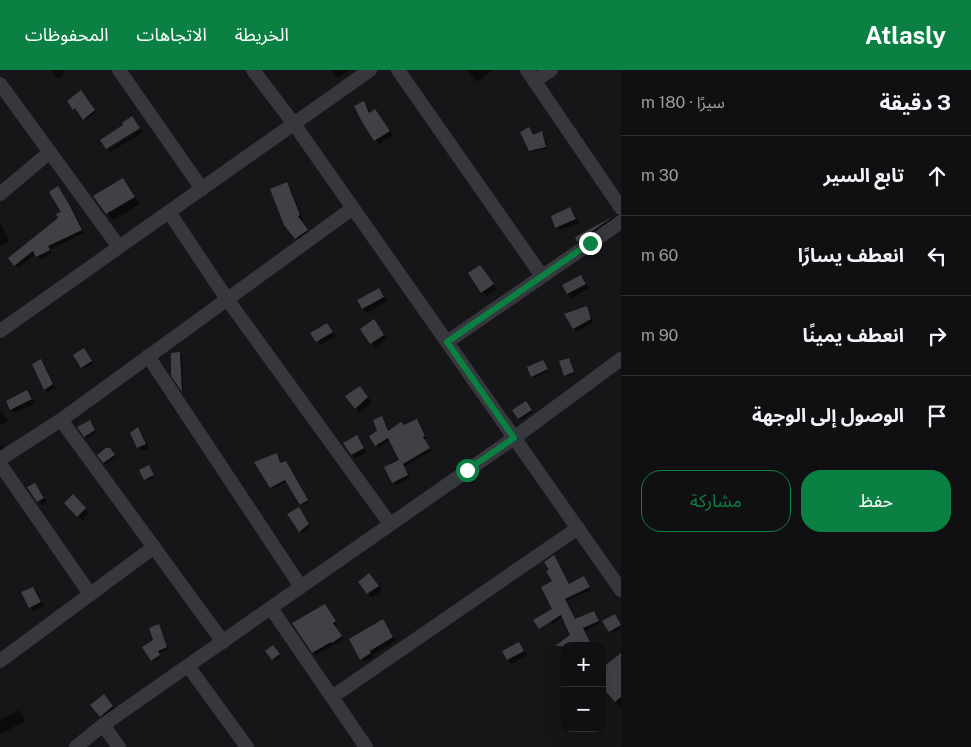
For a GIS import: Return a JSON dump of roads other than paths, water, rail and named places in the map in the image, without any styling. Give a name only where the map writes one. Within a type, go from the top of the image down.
[{"type":"street","points":[[118,70],[202,189]]},
{"type":"street","points":[[253,70],[294,124],[621,590]]},
{"type":"street","points":[[0,331],[370,70]]},
{"type":"street","points":[[398,70],[542,276]]},
{"type":"street","points":[[551,70],[530,76],[621,208]]},
{"type":"street","points":[[0,84],[119,247]]},
{"type":"street","points":[[0,194],[50,152]]},
{"type":"street","points":[[0,459],[61,420],[353,208]]},
{"type":"street","points":[[169,212],[227,299],[390,524]]},
{"type":"street","points":[[447,342],[621,222]]},
{"type":"street","points":[[148,356],[301,587]]},
{"type":"street","points":[[76,747],[188,666],[514,438],[621,359]]},
{"type":"street","points":[[61,420],[223,642]]},
{"type":"street","points":[[0,464],[90,594]]},
{"type":"street","points":[[332,697],[578,528]]},
{"type":"street","points":[[2,656],[154,546]]},
{"type":"street","points":[[271,608],[366,747]]},
{"type":"street","points":[[188,666],[246,747]]},
{"type":"street","points":[[103,726],[119,747]]}]
